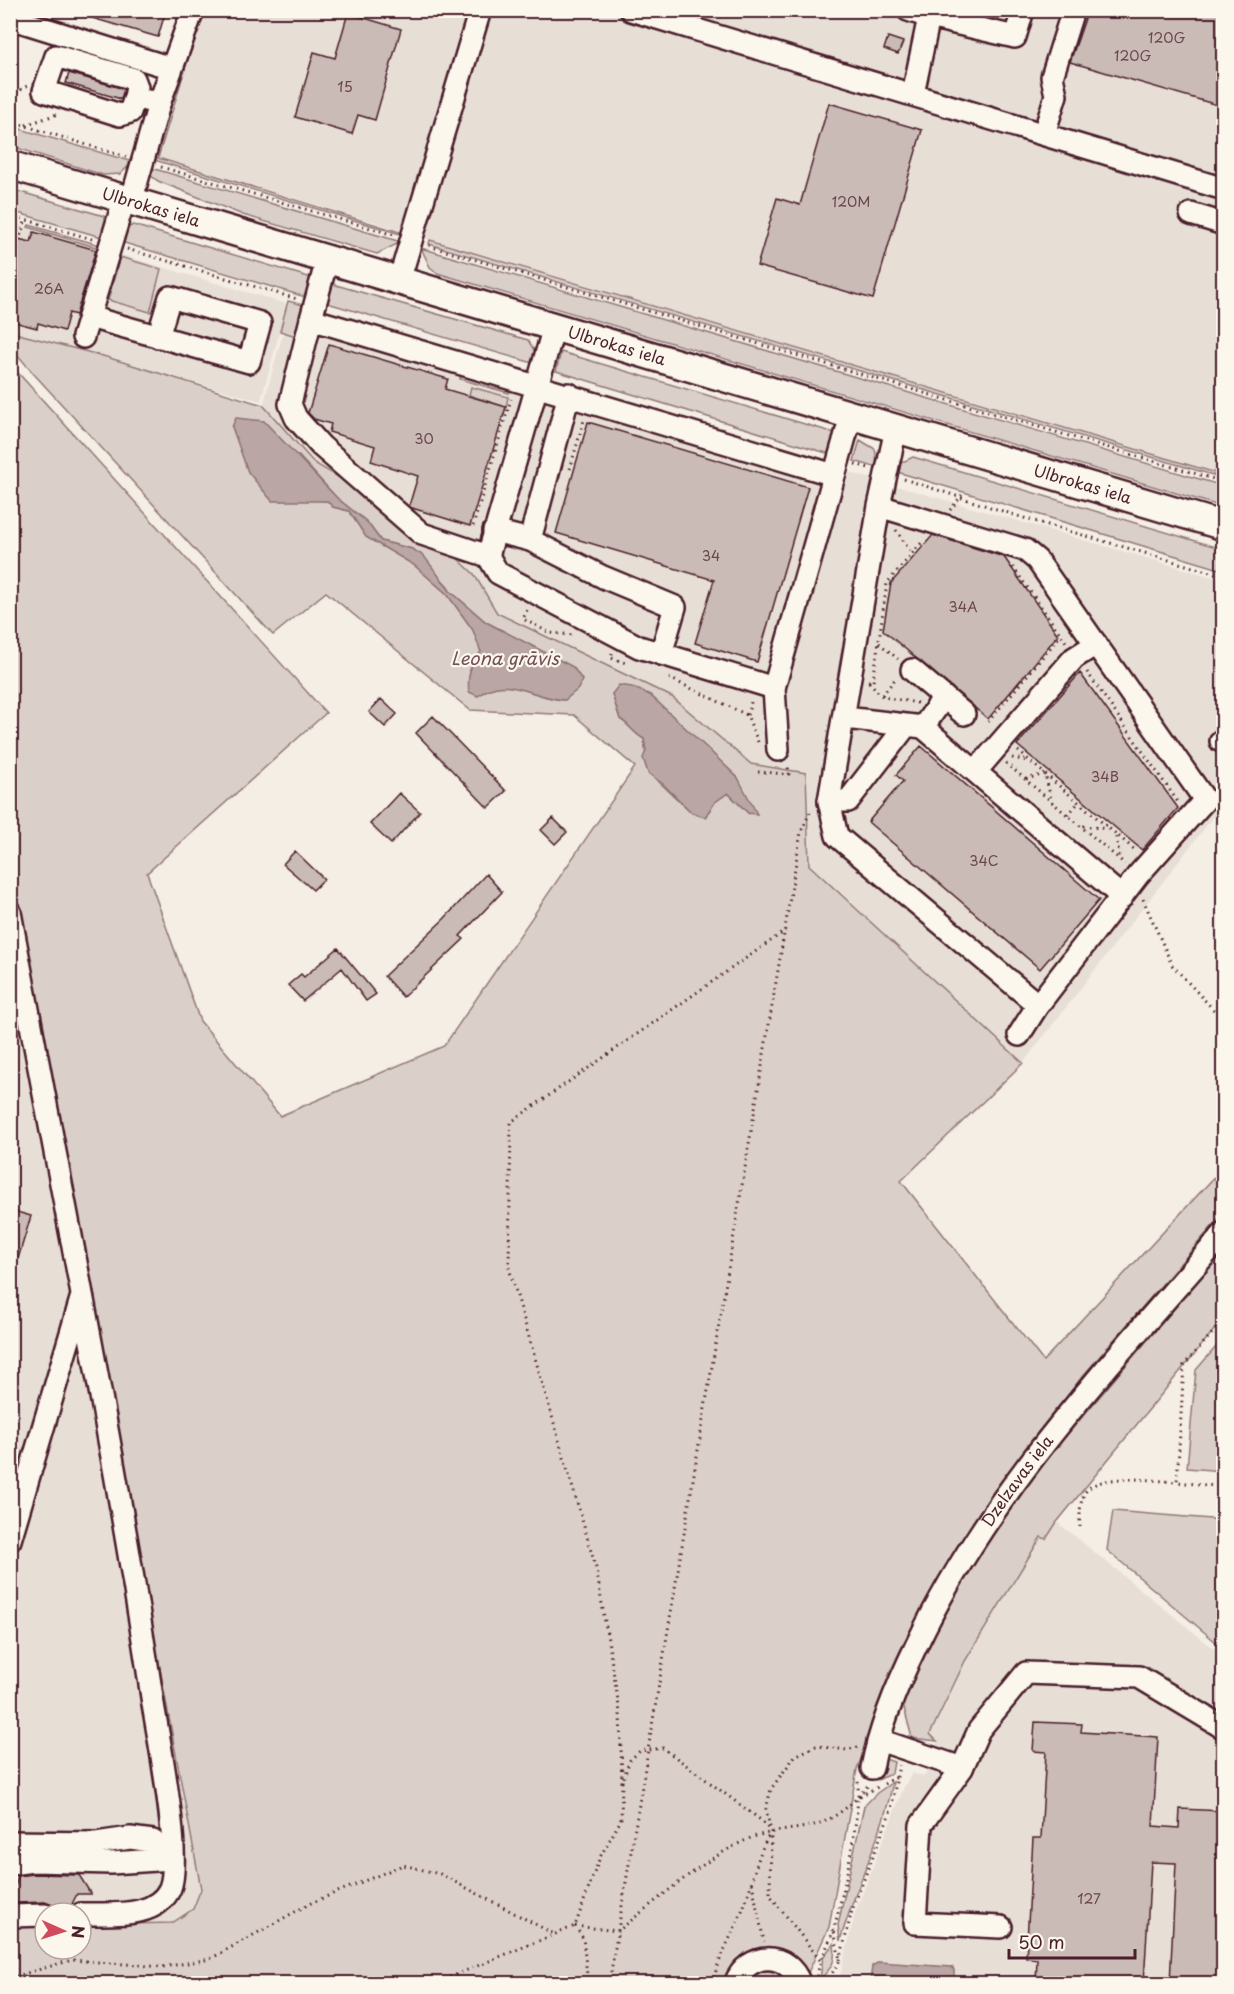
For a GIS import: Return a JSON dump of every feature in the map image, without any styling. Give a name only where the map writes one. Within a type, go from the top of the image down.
[{"type":"main road","name":"Ulbrokas iela","points":[[10,165],[1224,526]]},
{"type":"street","points":[[158,336],[170,297],[260,323],[249,362],[158,336],[86,327],[171,68],[193,10]]},
{"type":"street","points":[[399,281],[480,10]]},
{"type":"street","points":[[631,10],[1224,189]]},
{"type":"street","points":[[908,10],[1014,38],[1023,10]]},
{"type":"street","points":[[1044,134],[1056,95],[1053,77],[1073,10]]},
{"type":"street","points":[[912,94],[929,17]]},
{"type":"street","points":[[10,18],[171,68]]},
{"type":"street","points":[[135,97],[159,104]]},
{"type":"street","points":[[1191,214],[1224,224]]},
{"type":"street","points":[[327,260],[290,404],[296,418],[321,446],[422,534],[488,556],[498,573],[639,647],[774,688]]},
{"type":"street","points":[[311,319],[538,384],[834,475]]},
{"type":"street","points":[[488,556],[554,327]]},
{"type":"street","points":[[530,540],[569,394]]},
{"type":"street","points":[[783,757],[774,688],[851,416]]},
{"type":"street","points":[[896,429],[879,506],[845,718],[829,801],[837,836],[1038,1005]]},
{"type":"street","points":[[879,506],[1025,550],[1037,560],[1209,806],[1128,888],[1038,1005],[1019,1035]]},
{"type":"street","points":[[494,531],[530,540],[603,577],[675,607],[662,654]]},
{"type":"street","points":[[976,771],[1002,748],[1076,656],[1096,644]]},
{"type":"street","points":[[909,668],[944,697],[973,716]]},
{"type":"street","points":[[829,801],[848,801],[944,697]]},
{"type":"street","points":[[845,718],[915,726],[1128,888]]},
{"type":"street","points":[[10,912],[134,1577],[167,1799],[172,1860],[171,1886],[163,1900],[152,1907],[136,1912],[93,1914]]},
{"type":"street","name":"Dzelzavas iela","points":[[872,1768],[889,1743],[902,1675],[927,1624],[981,1529],[1060,1423],[1224,1233]]},
{"type":"street","points":[[10,1540],[82,1293]]},
{"type":"street","points":[[1001,1927],[915,1923],[921,1825],[962,1768],[979,1730],[1026,1673],[1139,1677],[1224,1728]]},
{"type":"street","points":[[889,1743],[962,1768]]},
{"type":"street","points":[[10,1842],[96,1843],[130,1838],[153,1841],[172,1860]]},
{"type":"street","points":[[10,1864],[33,1861],[111,1863],[172,1860]]},
{"type":"street","points":[[10,1916],[33,1915]]},
{"type":"street","points":[[735,1983],[746,1965],[768,1958],[789,1966],[800,1983]]},
{"type":"path","points":[[10,121],[1224,482]]},
{"type":"path","points":[[10,234],[20,237],[26,219]]},
{"type":"path","points":[[473,526],[517,378]]},
{"type":"path","points":[[888,583],[962,495]]},
{"type":"path","points":[[888,533],[903,526]]},
{"type":"path","points":[[895,529],[912,554]]},
{"type":"path","points":[[1008,561],[1182,808]]},
{"type":"path","points":[[851,678],[873,682],[888,583],[886,572]]},
{"type":"path","points":[[988,722],[1061,635]]},
{"type":"path","points":[[879,643],[909,668],[882,695]]},
{"type":"path","points":[[973,716],[988,722],[1002,748],[1029,761],[1141,855]]},
{"type":"path","points":[[1002,748],[1029,761]]},
{"type":"path","points":[[758,772],[789,774],[783,757]]},
{"type":"path","points":[[1026,779],[1045,774]]},
{"type":"path","points":[[1045,774],[1052,802]]},
{"type":"path","points":[[609,1983],[801,832],[813,803],[829,801]]},
{"type":"path","points":[[1068,815],[1078,803]]},
{"type":"path","points":[[1081,826],[1108,829]]},
{"type":"path","points":[[1116,835],[1120,860]]},
{"type":"path","points":[[1128,888],[1172,965],[1224,1021]]},
{"type":"path","points":[[575,1926],[600,1857],[621,1820],[620,1712],[596,1568],[508,1268],[511,1122],[785,931]]},
{"type":"path","points":[[1177,1482],[1184,1365],[1224,1320]]},
{"type":"path","points":[[1080,1527],[1080,1509],[1086,1491],[1103,1480],[1224,1486]]},
{"type":"path","points":[[433,1983],[575,1926],[618,1931],[706,1862],[747,1839],[771,1832],[817,1825],[846,1809],[859,1797],[834,1929],[819,1960],[817,1983],[828,1980],[840,1960],[852,1910],[891,1810],[899,1762],[889,1743],[847,1750],[816,1746],[795,1755],[771,1789],[766,1809],[771,1832],[770,1895],[819,1960]]},
{"type":"path","points":[[622,1782],[630,1760],[648,1749],[663,1749],[698,1771],[762,1821],[771,1832]]},
{"type":"path","points":[[712,1983],[718,1960],[745,1905],[758,1854],[771,1832]]},
{"type":"path","points":[[10,1978],[72,1960],[163,1967],[210,1959],[311,1903],[402,1865],[440,1874],[554,1934]]},
{"type":"path","points":[[751,1881],[768,1958]]},
{"type":"path","points":[[575,1926],[583,1938],[588,1983]]},
{"type":"path","points":[[834,1929],[840,1960]]},
{"type":"shaded area","points":[[203,11],[1223,11],[1223,475],[158,158]]},
{"type":"shaded area","points":[[192,35],[195,36],[158,158],[400,232],[400,234],[151,159]]},
{"type":"shaded area","points":[[10,126],[133,162],[120,174],[103,175],[11,146]]},
{"type":"shaded area","points":[[148,167],[401,242],[377,254],[243,215],[158,181],[150,175]]},
{"type":"shaded area","points":[[10,189],[104,216],[108,224],[105,238],[11,211]]},
{"type":"shaded area","points":[[10,222],[287,304],[261,401],[11,332]]},
{"type":"shaded area","points":[[29,225],[103,246],[102,249],[28,227]]},
{"type":"shaded area","points":[[133,225],[315,279],[309,298],[121,242],[124,230]]},
{"type":"shaded area","points":[[430,240],[1223,475],[1223,478],[429,244]]},
{"type":"shaded area","points":[[421,248],[1223,486],[1223,507],[437,273],[430,267]]},
{"type":"shaded area","points":[[120,257],[161,269],[150,312],[108,300]]},
{"type":"shaded area","points":[[329,283],[528,340],[537,355],[536,364],[324,302]]},
{"type":"shaded area","points":[[288,301],[307,306],[299,337],[280,331]]},
{"type":"shaded area","points":[[291,304],[865,477],[1223,580],[1223,804],[1023,1063],[809,865],[806,773],[751,764],[672,697],[497,613],[474,574],[423,526],[314,463],[263,405]]},
{"type":"shaded area","points":[[335,314],[511,366],[514,371],[333,320]]},
{"type":"shaded area","points":[[11,332],[103,356],[263,405],[314,463],[423,526],[474,574],[497,613],[672,697],[751,764],[806,773],[809,865],[1023,1063],[901,1181],[1043,1361],[1223,1168],[1223,1214],[1081,1378],[980,1512],[909,1637],[857,1769],[829,1927],[806,1977],[784,1953],[730,1984],[11,1983],[11,1927],[33,1926],[33,1961],[93,1961],[93,1925],[172,1923],[193,1909],[201,1889],[11,869],[10,364],[326,713],[147,873],[200,1021],[280,1116],[444,1046],[635,767],[574,715],[470,710],[326,592],[273,635],[11,347]],"holes":[[[232,427],[299,456],[337,498],[367,522],[381,541],[412,549],[447,585],[450,591],[486,622],[573,667],[582,680],[565,700],[553,699],[510,686],[489,689],[478,696],[472,692],[470,670],[481,652],[473,630],[447,594],[414,565],[366,537],[349,511],[333,507],[328,501],[294,499],[281,501]],[[612,694],[650,695],[738,778],[748,813],[728,793],[715,802],[705,817],[697,814],[648,773],[644,739],[620,719]]]},
{"type":"shaded area","points":[[561,352],[835,433],[830,454],[556,371]]},
{"type":"shaded area","points":[[463,367],[512,382],[509,393],[460,379]]},
{"type":"shaded area","points":[[471,387],[508,397],[506,407],[469,395]]},
{"type":"shaded area","points":[[860,440],[875,449],[878,468],[854,461]]},
{"type":"shaded area","points":[[913,457],[1223,549],[1223,570],[894,471],[898,464]]},
{"type":"shaded area","points":[[10,869],[200,1880],[198,1901],[193,1909],[172,1923],[93,1925],[93,1901],[33,1901],[33,1926],[11,1927]]},
{"type":"shaded area","points":[[1223,1251],[1223,1319],[1057,1522],[1046,1539],[1041,1537],[965,1661],[930,1734],[937,1741],[912,1738],[903,1704],[909,1685],[945,1611],[997,1524],[1056,1448]]},
{"type":"shaded area","points":[[1223,1339],[1223,1471],[1187,1468],[1196,1370]]},
{"type":"shaded area","points":[[1113,1511],[1223,1520],[1223,1648],[1107,1550]]},
{"type":"shaded area","points":[[1057,1522],[1223,1656],[1223,1983],[838,1984],[856,1910],[904,1787],[912,1773],[925,1776],[937,1742],[930,1734],[965,1661],[1041,1536],[1046,1539]]},
{"type":"shaded area","points":[[885,1759],[894,1762],[892,1773],[878,1780],[873,1771],[882,1768]]},
{"type":"shaded area","points":[[893,1782],[882,1823],[840,1941],[838,1925],[864,1806]]},
{"type":"shaded area","points":[[834,1943],[833,1963],[820,1979],[823,1957]]},
{"type":"shaded area","points":[[766,1969],[781,1973],[789,1984],[749,1984],[754,1976]]},
{"type":"water","name":"Leona grāvis","points":[[236,418],[264,421],[337,498],[367,522],[381,541],[412,549],[424,556],[450,591],[486,622],[573,667],[582,680],[578,689],[565,700],[510,687],[499,687],[478,696],[469,692],[470,670],[474,660],[481,652],[473,630],[447,594],[414,565],[366,537],[349,511],[333,507],[327,501],[272,501],[248,472],[232,427]]},
{"type":"water","points":[[619,685],[632,687],[650,695],[708,749],[738,778],[757,814],[748,813],[728,793],[715,802],[705,817],[692,813],[663,784],[648,773],[643,758],[646,751],[644,739],[620,719],[612,694]]},
{"type":"water","points":[[879,1962],[952,1967],[954,1983],[870,1983],[872,1966]]},
{"type":"building","points":[[78,10],[166,10],[158,37],[78,14]]},
{"type":"building","points":[[1088,10],[1224,10],[1224,107],[1070,62]]},
{"type":"building","points":[[348,13],[401,29],[375,120],[358,115],[352,134],[295,117],[314,52],[335,58]]},
{"type":"building","points":[[888,37],[903,42],[898,54],[884,49]]},
{"type":"building","points":[[69,73],[124,89],[121,99],[66,83]]},
{"type":"building","points":[[829,103],[922,130],[873,299],[757,266],[777,198],[800,205]]},
{"type":"building","points":[[34,232],[96,250],[76,315],[69,313],[64,331],[38,323],[37,328],[10,321],[10,237],[31,242]]},
{"type":"building","points":[[329,344],[448,379],[445,389],[506,407],[470,526],[409,506],[418,476],[371,461],[375,446],[329,432],[331,424],[314,419],[308,413]]},
{"type":"building","points":[[588,422],[808,487],[757,662],[695,643],[714,580],[556,533]]},
{"type":"building","points":[[933,535],[1004,557],[1058,635],[988,719],[883,630],[891,583]]},
{"type":"building","points":[[1080,673],[1178,808],[1142,850],[1017,745]]},
{"type":"building","points":[[381,699],[397,714],[385,727],[369,712]]},
{"type":"building","points":[[433,716],[506,791],[488,808],[416,733]]},
{"type":"building","points":[[921,746],[1099,900],[1040,969],[868,822],[903,781],[896,775]]},
{"type":"building","points":[[399,793],[420,812],[391,844],[370,824]]},
{"type":"building","points":[[553,818],[567,832],[555,844],[541,830]]},
{"type":"building","points":[[295,851],[324,879],[313,890],[283,864]]},
{"type":"building","points":[[486,874],[502,892],[460,936],[464,939],[403,997],[384,976],[444,919]]},
{"type":"building","points":[[338,948],[376,994],[366,1001],[342,968],[303,1001],[288,985],[301,974],[304,977]]},
{"type":"building","points":[[10,1210],[31,1216],[14,1272],[10,1271]]},
{"type":"building","points":[[1035,1722],[1082,1724],[1081,1732],[1158,1737],[1153,1826],[1179,1828],[1180,1809],[1224,1811],[1224,1983],[1170,1983],[1176,1863],[1151,1862],[1144,1983],[1036,1983],[1037,1959],[1026,1958],[1033,1838],[1041,1838],[1046,1752],[1033,1751]]},
{"type":"building","points":[[79,1875],[91,1894],[77,1894],[74,1901],[15,1903],[12,1898],[18,1876]]}]
